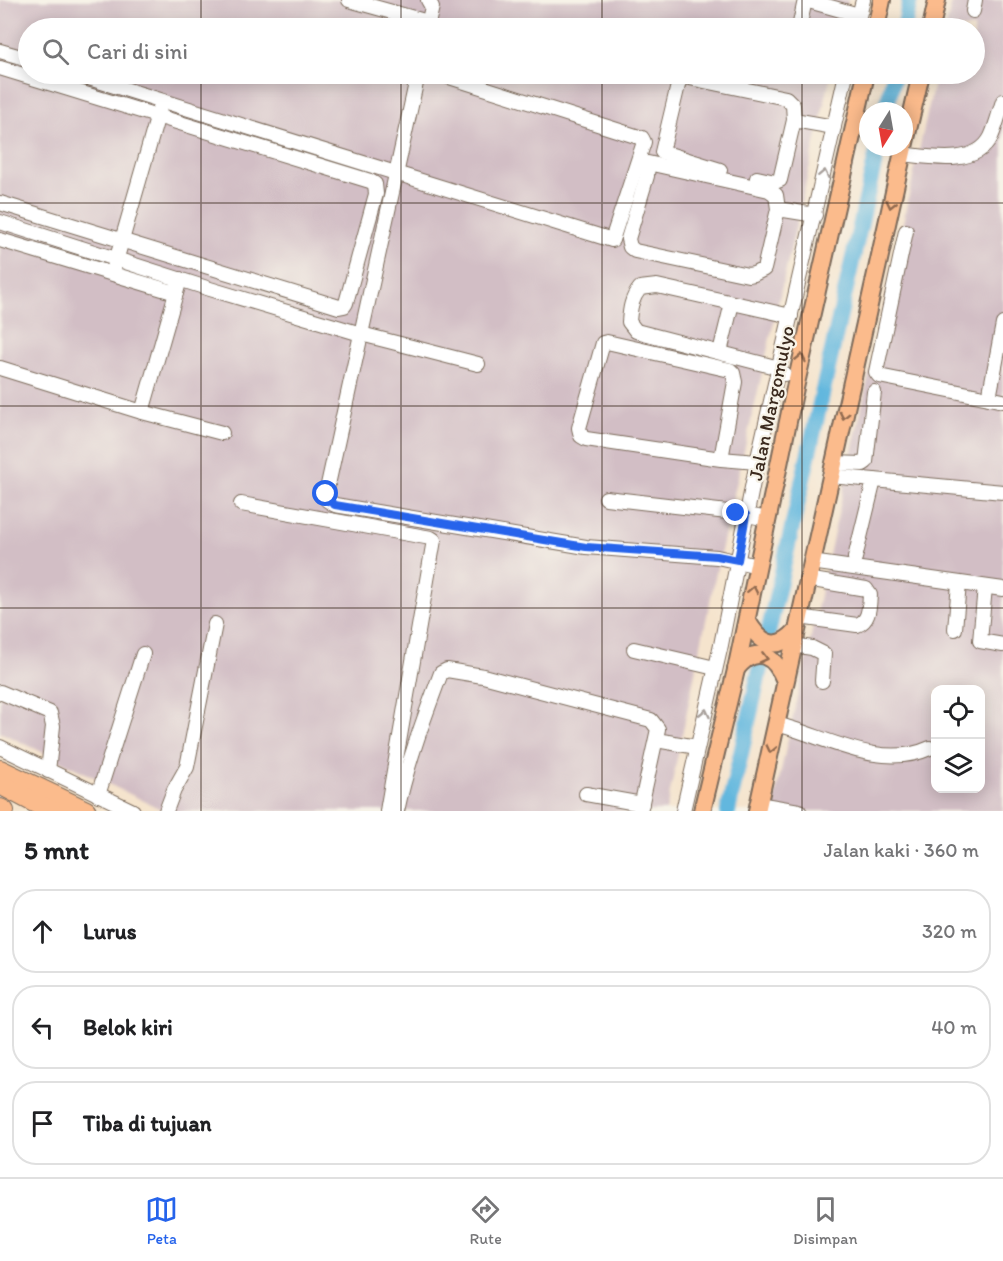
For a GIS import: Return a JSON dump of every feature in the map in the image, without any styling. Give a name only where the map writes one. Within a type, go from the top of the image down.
[{"type":"highway","points":[[0,770],[86,811]]},
{"type":"highway","points":[[0,784],[51,811]]},
{"type":"main road","points":[[878,18],[882,0]]},
{"type":"main road","points":[[933,18],[937,0]]},
{"type":"main road","name":"Jalan Margomulyo","points":[[702,811],[739,666],[795,388],[864,84]]},
{"type":"main road","points":[[913,107],[919,84]]},
{"type":"main road","points":[[757,808],[784,676],[901,156]]},
{"type":"main road","points":[[748,622],[757,637],[768,642],[778,643],[794,633]]},
{"type":"main road","points":[[739,666],[752,656],[767,656],[773,659],[784,676]]},
{"type":"street","points":[[349,0],[406,18]]},
{"type":"street","points":[[801,18],[805,0],[848,18]]},
{"type":"street","points":[[859,18],[863,0]]},
{"type":"street","points":[[430,18],[433,2]]},
{"type":"street","points":[[0,51],[18,56]]},
{"type":"street","points":[[0,68],[18,73]]},
{"type":"street","points":[[0,203],[339,307],[346,303],[376,194],[375,184],[53,84]]},
{"type":"street","points":[[79,84],[79,92]]},
{"type":"street","points":[[110,84],[613,239],[644,142],[642,138],[472,84]]},
{"type":"street","points":[[416,84],[326,494],[327,500],[335,505],[586,547],[717,556],[758,566]]},
{"type":"street","points":[[678,84],[662,152],[719,170],[778,182],[794,120],[793,105],[786,98],[722,84]]},
{"type":"street","points":[[683,811],[757,462],[844,84]]},
{"type":"street","points":[[112,274],[118,260],[162,100]]},
{"type":"street","points":[[913,151],[946,158],[974,152],[986,145],[991,137],[1003,101]]},
{"type":"street","points":[[794,120],[834,126]]},
{"type":"street","points":[[253,145],[257,130]]},
{"type":"street","points":[[648,163],[769,190],[776,195],[778,208],[764,268],[754,274],[748,275],[635,251],[630,247],[628,239],[647,176],[648,163]]},
{"type":"street","points":[[778,208],[815,215]]},
{"type":"street","points":[[22,229],[27,211]]},
{"type":"street","points":[[0,222],[361,334],[477,364]]},
{"type":"street","points":[[906,231],[876,372],[879,376],[1003,400]]},
{"type":"street","points":[[38,251],[43,235]]},
{"type":"street","points":[[0,240],[176,293]]},
{"type":"street","points":[[801,268],[828,245]]},
{"type":"street","points":[[357,266],[375,270]]},
{"type":"street","points":[[210,289],[215,269]]},
{"type":"street","points":[[142,412],[180,279]]},
{"type":"street","points":[[791,316],[657,286],[640,288],[632,298],[629,322],[636,331],[779,368],[795,388]]},
{"type":"street","points":[[720,352],[732,303]]},
{"type":"street","points":[[989,398],[1003,324]]},
{"type":"street","points":[[721,459],[735,382],[734,373],[730,370],[630,347],[603,343],[579,428],[581,436],[586,439],[721,459],[757,462]]},
{"type":"street","points":[[0,368],[222,434]]},
{"type":"street","points":[[832,470],[866,462],[874,392]]},
{"type":"street","points":[[832,470],[874,480],[1003,492]]},
{"type":"street","points":[[855,558],[874,480]]},
{"type":"street","points":[[606,498],[768,519]]},
{"type":"street","points":[[241,504],[430,537],[434,540],[387,811]]},
{"type":"street","points":[[811,562],[1003,589]]},
{"type":"street","points":[[794,633],[857,625],[865,621],[868,614],[870,594],[866,589],[807,579]]},
{"type":"street","points":[[955,628],[959,584]]},
{"type":"street","points":[[984,587],[980,641],[1003,645]]},
{"type":"street","points":[[166,811],[174,790],[187,767],[215,624]]},
{"type":"street","points":[[794,633],[812,648],[824,654],[822,681]]},
{"type":"street","points":[[634,649],[715,668]]},
{"type":"street","points":[[98,795],[143,654]]},
{"type":"street","points":[[397,811],[405,775],[429,706],[441,673],[447,670],[483,676],[651,720],[657,729],[656,740],[641,808],[586,794]]},
{"type":"street","points":[[0,692],[50,713],[53,726],[48,771]]},
{"type":"street","points":[[776,724],[806,732],[844,747],[900,757],[915,755],[930,748]]},
{"type":"street","points":[[656,740],[697,747]]},
{"type":"street","points":[[0,747],[133,811]]},
{"type":"street","points":[[757,808],[799,811]]},
{"type":"shaded area","points":[[0,0],[848,0],[844,18],[18,18],[18,84],[829,84],[717,568],[666,811],[165,811],[0,732]]},
{"type":"shaded area","points":[[952,0],[1003,0],[1003,811],[772,811],[934,84],[985,84],[985,18],[948,18]]},
{"type":"waterway","points":[[906,18],[910,0]]},
{"type":"waterway","points":[[888,102],[892,84]]},
{"type":"waterway","points":[[728,811],[876,156]]},
{"type":"route","points":[[326,494],[327,500],[335,505],[442,521],[586,547],[717,556],[738,560],[746,515],[736,513]]}]
